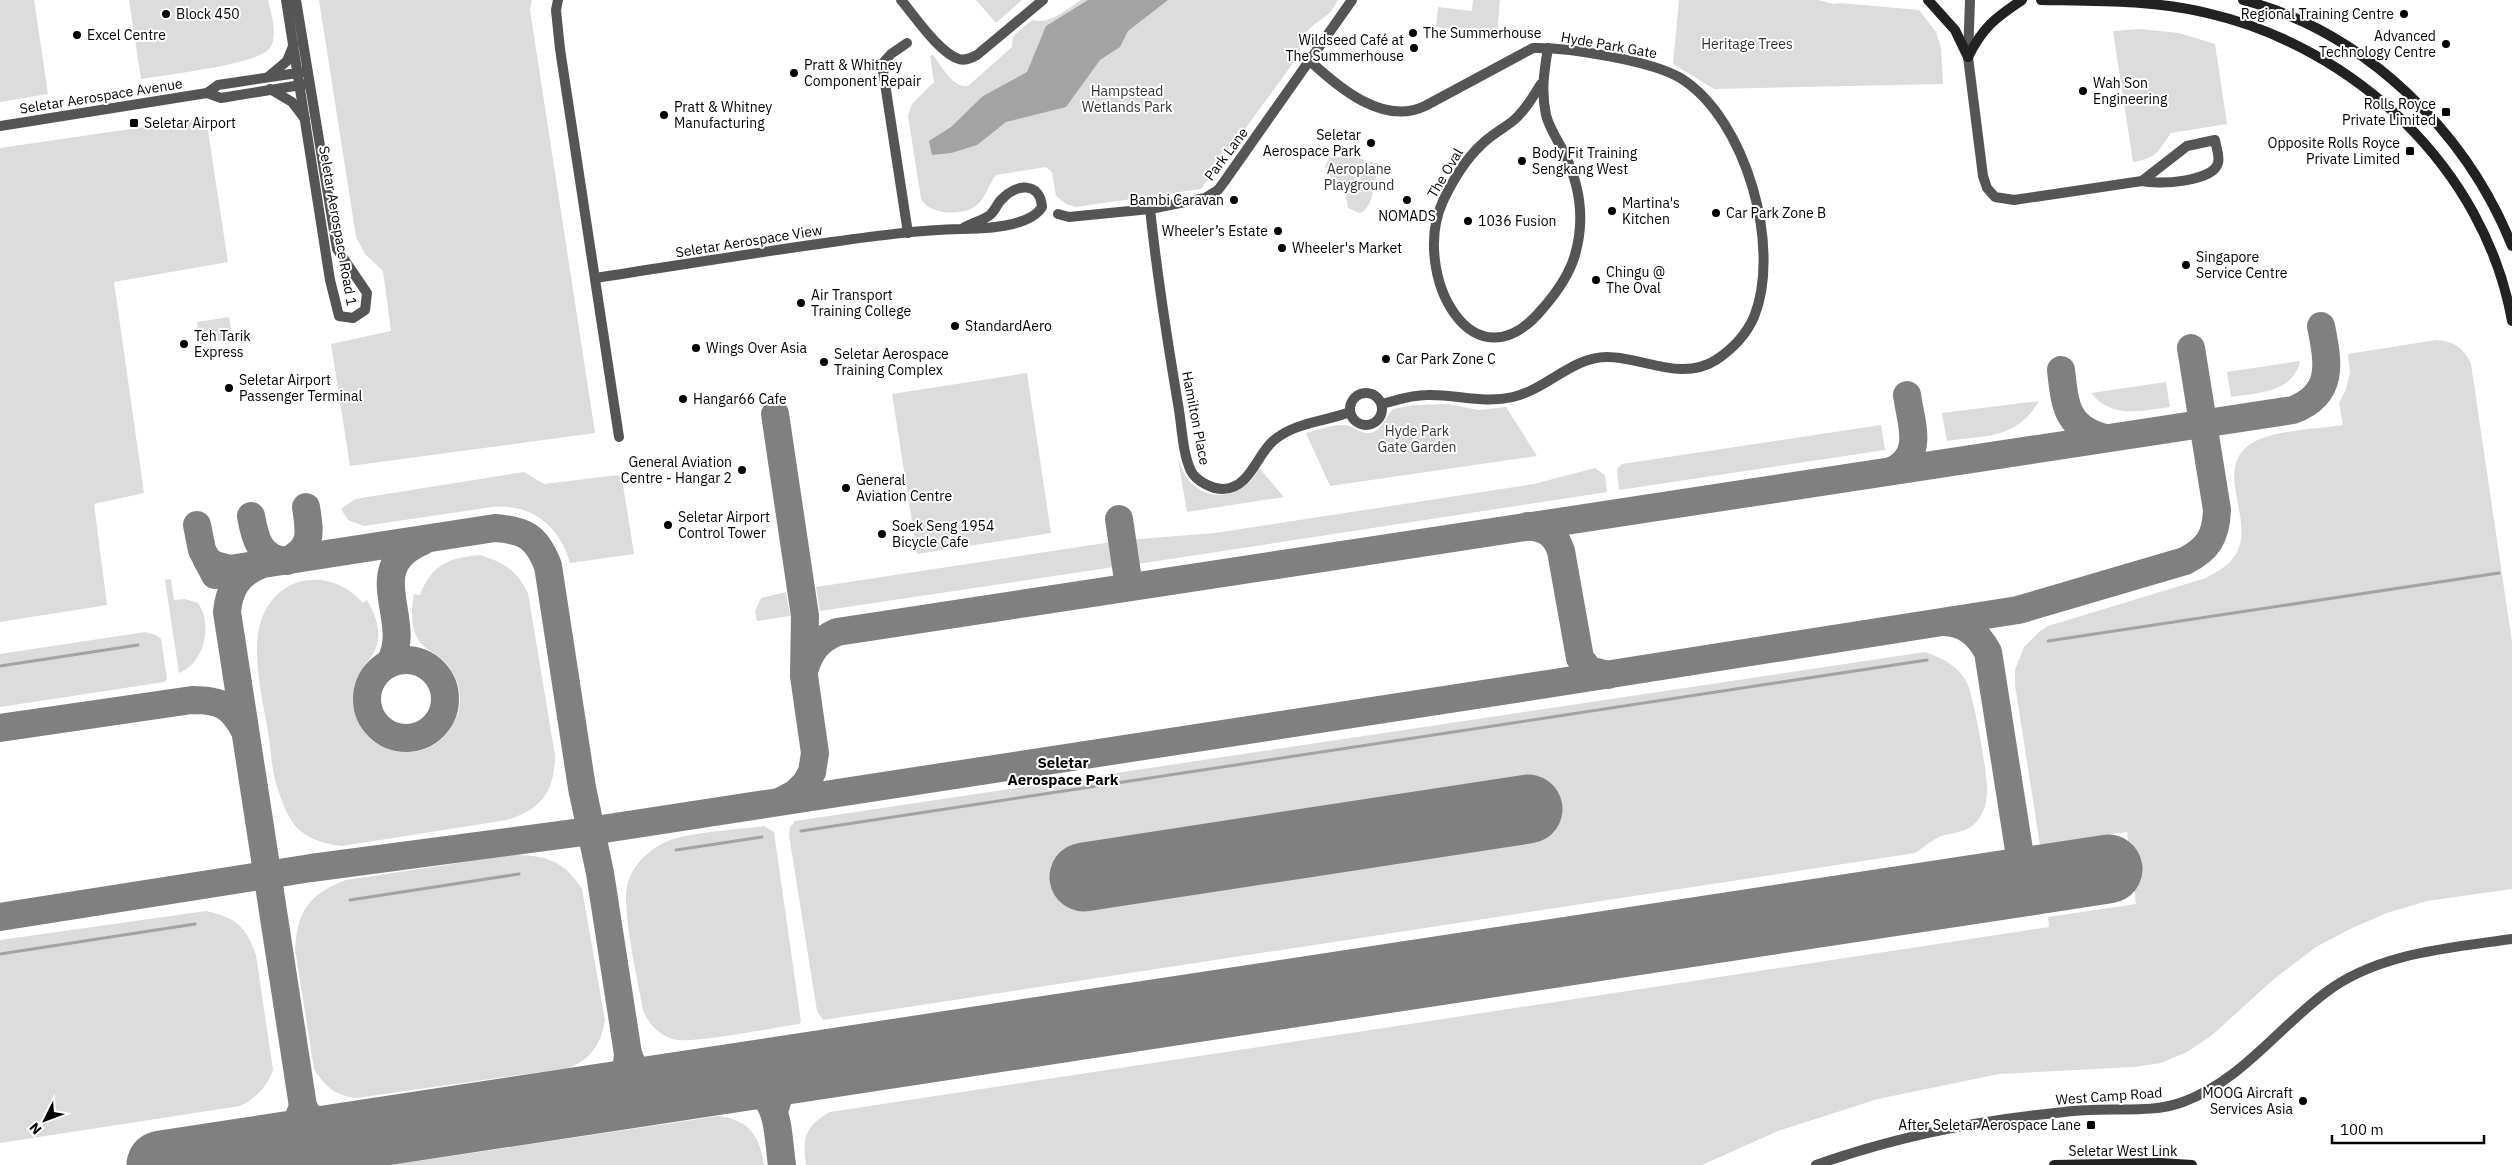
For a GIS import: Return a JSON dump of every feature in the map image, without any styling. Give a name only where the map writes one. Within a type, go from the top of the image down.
[{"type":"street","name":"Seletar Aerospace Road 1","points":[[286,0],[299,73],[306,84],[324,200],[330,280],[340,316],[354,318],[364,310],[367,293],[337,250],[324,200],[306,121],[306,84],[310,71],[296,0]]},
{"type":"street","points":[[558,0],[556,10],[560,49],[619,437]]},
{"type":"street","points":[[901,0],[942,48],[954,57],[965,60],[977,54],[1043,0]]},
{"type":"street","name":"Park Lane","points":[[1058,214],[1069,217],[1150,209],[1205,198],[1218,190],[1352,0]]},
{"type":"street","points":[[1928,0],[1955,30],[1968,57]]},
{"type":"street","points":[[1970,0],[1968,57],[1983,176],[1987,188],[1995,197],[2014,200],[2142,181],[2154,184],[2206,176],[2216,169],[2218,163],[2215,140],[2187,146],[2142,181]]},
{"type":"street","points":[[1968,57],[1978,36],[1994,20],[2022,0]]},
{"type":"street","points":[[2041,0],[2156,4],[2207,13],[2246,24],[2272,34],[2329,63],[2371,92],[2401,119],[2445,169],[2468,206],[2490,251],[2508,301],[2512,322]]},
{"type":"street","points":[[2243,0],[2303,22],[2339,42],[2394,80],[2422,108],[2470,166],[2492,200],[2512,246]]},
{"type":"street","points":[[268,78],[287,61],[294,43]]},
{"type":"street","points":[[907,43],[891,54],[882,64],[908,232]]},
{"type":"street","name":"Hyde Park Gate","points":[[1310,61],[1334,83],[1351,95],[1390,110],[1406,111],[1416,110],[1522,52],[1533,48],[1548,48],[1665,69],[1704,95],[1718,112],[1740,151],[1757,210],[1764,256],[1761,288],[1754,317],[1746,332],[1732,348],[1714,361],[1682,370],[1668,369],[1627,358],[1605,357],[1579,364],[1547,383],[1514,397],[1474,400],[1427,395],[1382,404]]},
{"type":"street","name":"The Oval","points":[[1542,84],[1525,108],[1481,144],[1471,156],[1443,201],[1435,228],[1434,256],[1441,292],[1459,322],[1474,332],[1486,336],[1502,336],[1519,332],[1535,318],[1563,281],[1574,258],[1579,233],[1579,196],[1570,165],[1552,133],[1546,116],[1542,84],[1548,48]]},
{"type":"street","name":"Seletar Aerospace Avenue","points":[[0,126],[207,93],[218,86],[310,71]]},
{"type":"street","name":"Seletar Aerospace Avenue","points":[[207,93],[221,98],[306,84]]},
{"type":"street","points":[[270,89],[292,102],[306,121]]},
{"type":"street","points":[[1525,108],[1536,106],[1546,116]]},
{"type":"street","name":"Seletar Aerospace View","points":[[595,278],[908,232],[975,230],[1027,220],[1038,214],[1042,207],[1040,194],[1036,189],[1028,187],[1012,192],[1003,197],[988,216],[962,229]]},
{"type":"street","name":"Hamilton Place","points":[[1150,209],[1156,266],[1188,462],[1192,472],[1210,486],[1223,489],[1232,487],[1246,479],[1268,446],[1282,434],[1298,426],[1350,412]]},
{"type":"street","points":[[1364,392],[1375,394],[1382,404],[1382,414],[1370,424],[1355,421],[1350,412],[1354,397],[1364,392]]},
{"type":"street","name":"West Camp Road","points":[[1816,1165],[1851,1152],[1938,1132],[2027,1116],[2088,1110],[2149,1109],[2180,1103],[2210,1091],[2228,1079],[2326,992],[2355,974],[2392,960],[2437,950],[2512,939]]},
{"type":"street","name":"Seletar West Link","points":[[2054,1165],[2160,1162],[2192,1165]]},
{"type":"green space","points":[[0,0],[34,0],[48,94],[0,102]]},
{"type":"green space","points":[[129,0],[268,0],[274,32],[272,44],[269,49],[261,54],[230,64],[141,79]]},
{"type":"green space","points":[[319,0],[532,0],[530,10],[595,433],[350,466],[331,344],[391,331],[383,271],[365,254],[356,237]]},
{"type":"green space","points":[[976,0],[1022,0],[996,23]]},
{"type":"green space","name":"Hampstead Wetlands Park","points":[[1081,0],[1338,0],[1330,13],[1315,24],[1304,36],[1299,55],[1201,189],[1076,207],[1066,204],[1056,196],[1052,172],[1046,167],[996,175],[980,202],[972,209],[948,213],[925,205],[921,199],[908,116],[912,104],[934,82],[930,56],[933,55],[957,84],[968,86],[1012,47],[1013,36],[1032,20],[1051,19]]},
{"type":"green space","points":[[1473,0],[1500,0],[1497,34],[1436,27],[1438,7],[1472,11]]},
{"type":"green space","name":"Heritage Trees","points":[[1679,0],[1818,0],[1834,4],[1919,10],[1936,32],[1941,48],[1943,84],[1714,89],[1673,64]]},
{"type":"green space","points":[[2139,29],[2179,33],[2215,44],[2227,124],[2171,133],[2156,153],[2147,159],[2133,162],[2113,31]]},
{"type":"green space","points":[[206,118],[228,262],[114,282],[144,493],[94,504],[107,605],[0,622],[0,148]]},
{"type":"green space","name":"Aeroplane Playground","points":[[1350,156],[1378,164],[1371,199],[1365,210],[1360,213],[1348,208],[1344,184],[1330,177],[1325,167],[1329,158]]},
{"type":"green space","points":[[229,317],[233,339],[200,344],[197,322]]},
{"type":"green space","points":[[2436,340],[2458,346],[2471,364],[2512,642],[2512,889],[2427,901],[2387,913],[2350,929],[2316,947],[2274,979],[2211,1036],[2187,1052],[2161,1063],[2134,1067],[1999,1074],[1878,1099],[1778,1131],[1702,1165],[806,1165],[805,1140],[807,1134],[815,1122],[830,1112],[2049,927],[2048,917],[2136,904],[2127,832],[2040,845],[2015,685],[2015,670],[2024,647],[2040,631],[2048,626],[2206,578],[2225,566],[2234,557],[2240,543],[2240,513],[2234,482],[2235,467],[2240,454],[2252,443],[2272,435],[2343,425],[2339,403],[2346,389],[2350,372],[2348,354]]},
{"type":"green space","points":[[2300,361],[2296,372],[2290,380],[2282,385],[2262,392],[2231,397],[2227,372]]},
{"type":"green space","points":[[1027,373],[1051,533],[917,554],[892,394]]},
{"type":"green space","points":[[2166,382],[2170,407],[2137,411],[2117,410],[2108,407],[2091,393]]},
{"type":"green space","points":[[2039,401],[2021,422],[2011,429],[1988,436],[1947,441],[1942,413]]},
{"type":"green space","name":"Hyde Park Gate Garden","points":[[1448,404],[1478,410],[1506,407],[1537,456],[1330,486],[1306,433],[1344,425],[1365,433],[1371,433],[1381,426],[1393,409],[1414,405]]},
{"type":"green space","points":[[1881,425],[1885,450],[1619,490],[1617,469],[1622,464]]},
{"type":"green space","points":[[1178,459],[1191,483],[1209,494],[1229,494],[1238,490],[1254,477],[1259,468],[1284,497],[1187,512]]},
{"type":"green space","points":[[1595,468],[1605,475],[1607,492],[1131,565],[1126,540],[1215,533],[1534,484]]},
{"type":"green space","points":[[524,472],[544,484],[618,475],[622,479],[634,554],[570,563],[559,538],[542,520],[531,513],[506,507],[492,507],[364,526],[348,520],[341,509],[355,499]]},
{"type":"green space","points":[[1118,541],[1121,566],[820,611],[816,587]]},
{"type":"green space","points":[[480,555],[508,568],[519,578],[528,593],[555,756],[549,789],[544,797],[529,810],[507,820],[342,846],[324,843],[307,836],[297,828],[287,813],[278,789],[273,767],[257,664],[258,634],[261,621],[269,605],[279,593],[292,585],[306,580],[321,580],[336,584],[350,591],[363,603],[367,600],[377,624],[378,640],[373,655],[358,676],[355,686],[353,696],[356,716],[366,734],[383,747],[401,752],[419,751],[435,744],[446,734],[457,716],[460,699],[457,683],[450,668],[420,642],[414,631],[412,606],[414,594],[420,595],[430,576],[443,564],[459,558]]},
{"type":"green space","points":[[171,579],[174,600],[185,599],[198,603],[205,621],[204,642],[200,652],[188,668],[179,673],[165,580]]},
{"type":"green space","points":[[786,592],[790,616],[757,621],[755,611],[761,598]]},
{"type":"green space","points":[[145,632],[156,635],[161,639],[167,679],[164,682],[0,707],[0,654]]},
{"type":"green space","points":[[1925,652],[1955,667],[1967,683],[1980,737],[1987,783],[1987,796],[1982,814],[1973,825],[1964,830],[1937,838],[1915,853],[823,1020],[817,1011],[789,835],[790,827],[795,821]]},
{"type":"green space","points":[[764,826],[774,832],[801,1022],[799,1024],[697,1040],[668,1037],[655,1028],[643,1011],[631,947],[627,913],[627,886],[633,870],[651,851],[673,839],[707,832]]},
{"type":"green space","points":[[512,855],[535,856],[553,861],[568,871],[582,889],[605,1020],[601,1036],[594,1049],[584,1060],[569,1068],[356,1098],[342,1095],[331,1089],[314,1069],[295,949],[299,924],[308,905],[323,891],[346,880]]},
{"type":"green space","points":[[206,911],[225,917],[238,924],[248,936],[256,955],[273,1070],[268,1082],[251,1099],[240,1106],[0,1143],[0,940]]},
{"type":"green space","points":[[719,1116],[730,1118],[746,1126],[751,1131],[759,1145],[764,1165],[391,1165]]},
{"type":"shaded area","points":[[1088,0],[1168,0],[1128,31],[1120,47],[1100,60],[1066,107],[1006,122],[977,145],[951,153],[932,155],[929,141],[951,127],[983,96],[1027,72],[1046,26]]},
{"type":"waterway","points":[[2048,641],[2499,573]]},
{"type":"waterway","points":[[0,666],[138,645]]},
{"type":"waterway","points":[[801,831],[1927,660]]},
{"type":"waterway","points":[[676,850],[762,837]]},
{"type":"waterway","points":[[350,900],[519,874]]},
{"type":"waterway","points":[[0,954],[195,924]]},
{"type":"taxiway","points":[[805,668],[816,646],[825,638],[837,632],[2293,410],[2307,403],[2322,386],[2326,364],[2321,326]]},
{"type":"taxiway","points":[[0,917],[311,868],[590,831],[2018,610],[2185,561],[2200,552],[2209,541],[2215,528],[2217,510],[2191,348]]},
{"type":"taxiway","points":[[2061,370],[2066,404],[2075,421],[2092,434],[2105,438]]},
{"type":"taxiway","points":[[1892,471],[1909,456],[1912,448],[1913,428],[1907,395]]},
{"type":"taxiway","points":[[775,414],[805,616],[804,676],[815,753],[812,772],[806,783],[796,793],[783,800]]},
{"type":"taxiway","points":[[251,516],[260,546],[271,556],[287,561],[302,551],[308,539],[306,507]]},
{"type":"taxiway","points":[[1119,519],[1129,587]]},
{"type":"taxiway","points":[[197,525],[202,550],[215,575]]},
{"type":"taxiway","points":[[1528,526],[1545,530],[1553,536],[1559,545],[1580,658],[1589,670],[1608,675]]},
{"type":"taxiway","points":[[207,560],[215,565],[230,569],[495,528],[522,533],[534,542],[544,556],[548,566],[582,788],[600,873],[628,1054],[634,1067],[642,1077],[653,1084],[668,1088]]},
{"type":"taxiway","points":[[389,664],[396,648],[397,631],[391,581],[394,566],[404,552],[423,541]]},
{"type":"taxiway","points":[[260,565],[246,573],[236,583],[230,596],[227,612],[312,1165]]},
{"type":"taxiway","points":[[1944,622],[1965,627],[1980,640],[1988,652],[2024,882]]},
{"type":"taxiway","points":[[406,660],[421,663],[434,671],[442,684],[445,699],[442,714],[434,727],[421,735],[406,738],[391,735],[378,727],[370,714],[367,699],[370,684],[378,671],[391,663],[406,660]]},
{"type":"taxiway","points":[[0,728],[202,700],[218,703],[230,710],[245,731]]},
{"type":"taxiway","points":[[600,1098],[621,1080],[626,1068],[628,1054]]},
{"type":"taxiway","points":[[774,1111],[782,1086],[802,1067]]},
{"type":"taxiway","points":[[732,1078],[760,1091],[768,1100],[779,1135],[782,1165]]},
{"type":"taxiway","points":[[303,1107],[312,1120],[321,1128],[348,1137]]},
{"type":"taxiway","points":[[270,1148],[293,1131],[303,1107]]},
{"type":"runway","points":[[1084,877],[1528,809]]},
{"type":"runway","points":[[161,1165],[2108,869]]},
{"type":"place","name":"Block 450","points":[[166,14]]},
{"type":"place","name":"Regional Training Centre","points":[[2404,14]]},
{"type":"place","name":"The Summerhouse","points":[[1413,33]]},
{"type":"place","name":"Excel Centre","points":[[77,35]]},
{"type":"place","name":"Advanced Technology Centre","points":[[2446,44]]},
{"type":"place","name":"Wildseed Café at The Summerhouse","points":[[1414,48]]},
{"type":"place","name":"Pratt & Whitney Component Repair","points":[[794,73]]},
{"type":"place","name":"Wah Son Engineering","points":[[2083,91]]},
{"type":"place","name":"Rolls Royce Private Limited","points":[[2446,112]]},
{"type":"place","name":"Pratt & Whitney Manufacturing","points":[[664,115]]},
{"type":"place","name":"Seletar Airport","points":[[134,123]]},
{"type":"place","name":"Seletar Aerospace Park","points":[[1371,143]]},
{"type":"place","name":"Opposite Rolls Royce Private Limited","points":[[2410,151]]},
{"type":"place","name":"Body Fit Training Sengkang West","points":[[1522,161]]},
{"type":"place","name":"Bambi Caravan","points":[[1234,200]]},
{"type":"place","name":"NOMADS","points":[[1407,200]]},
{"type":"place","name":"Martina's Kitchen","points":[[1612,211]]},
{"type":"place","name":"Car Park Zone B","points":[[1716,213]]},
{"type":"place","name":"1036 Fusion","points":[[1468,221]]},
{"type":"place","name":"Wheeler’s Estate","points":[[1278,231]]},
{"type":"place","name":"Wheeler's Market","points":[[1282,248]]},
{"type":"place","name":"Singapore Service Centre","points":[[2186,265]]},
{"type":"place","name":"Chingu @ The Oval","points":[[1596,280]]},
{"type":"place","name":"Air Transport Training College","points":[[801,303]]},
{"type":"place","name":"StandardAero","points":[[955,326]]},
{"type":"place","name":"Teh Tarik Express","points":[[184,344]]},
{"type":"place","name":"Wings Over Asia","points":[[696,348]]},
{"type":"place","name":"Car Park Zone C","points":[[1386,359]]},
{"type":"place","name":"Seletar Aerospace Training Complex","points":[[824,362]]},
{"type":"place","name":"Seletar Airport Passenger Terminal","points":[[229,388]]},
{"type":"place","name":"Hangar66 Cafe","points":[[683,399]]},
{"type":"place","name":"General Aviation Centre - Hangar 2","points":[[742,470]]},
{"type":"place","name":"General Aviation Centre","points":[[846,488]]},
{"type":"place","name":"Seletar Airport Control Tower","points":[[668,525]]},
{"type":"place","name":"Soek Seng 1954 Bicycle Cafe","points":[[882,534]]},
{"type":"place","name":"MOOG Aircraft Services Asia","points":[[2303,1101]]},
{"type":"place","name":"After Seletar Aerospace Lane","points":[[2091,1125]]},
{"type":"district","name":"Seletar Aerospace Park","points":[[1063,770]]}]
